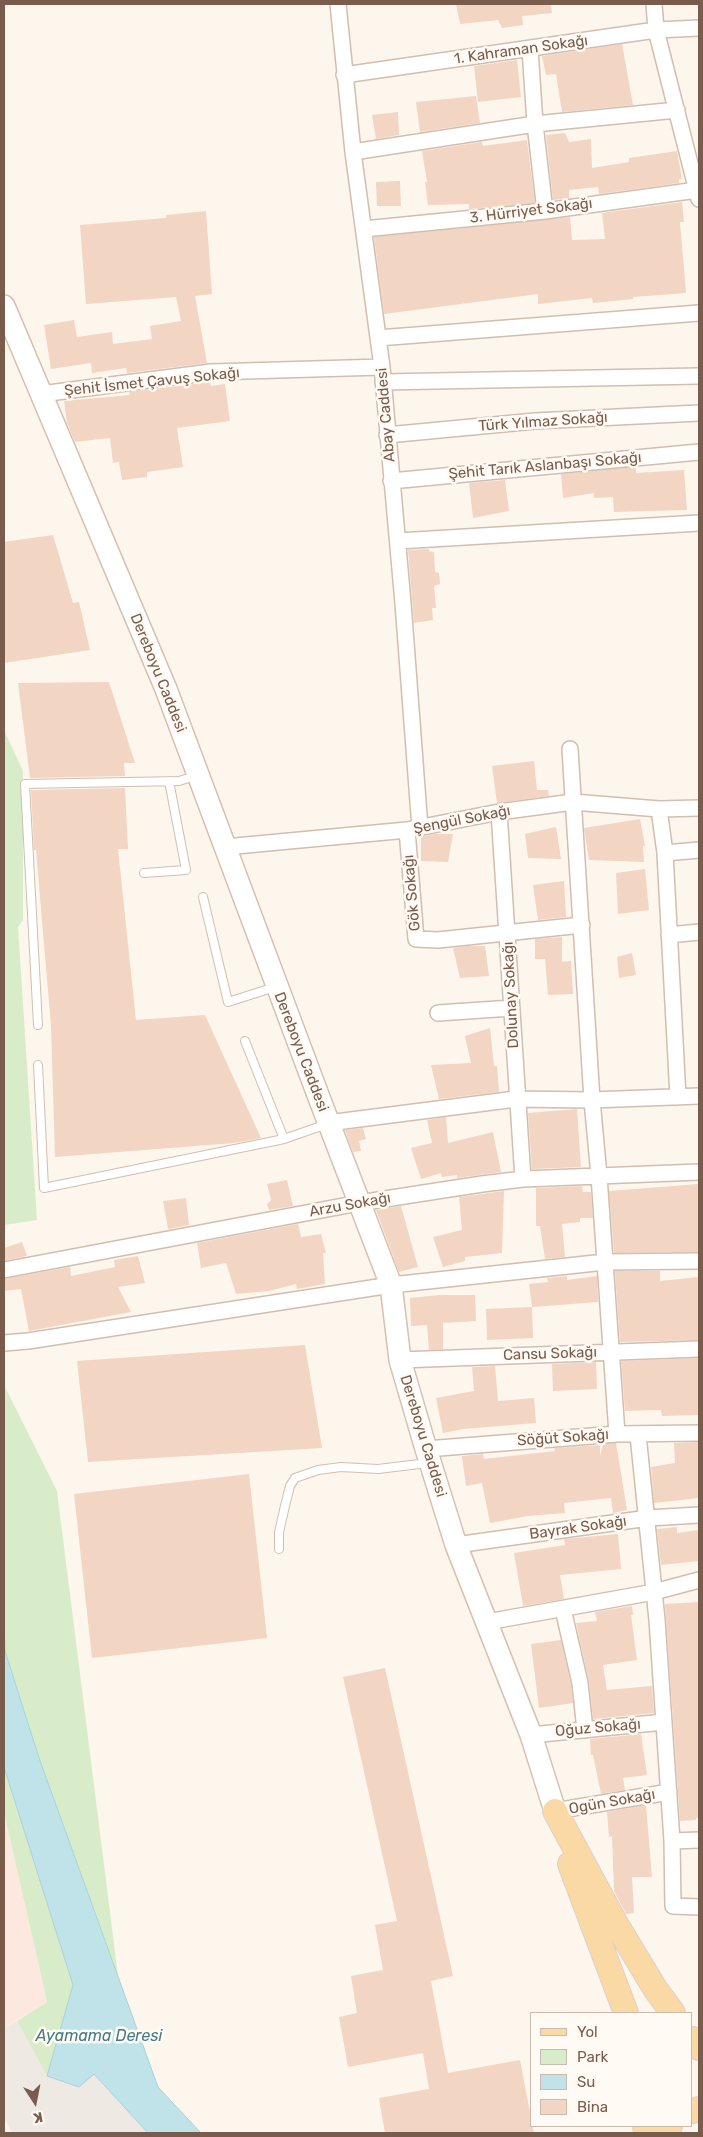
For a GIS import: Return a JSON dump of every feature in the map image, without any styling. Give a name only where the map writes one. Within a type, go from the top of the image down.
[{"type":"main road","name":"Dereboyu Caddesi","points":[[4,306],[166,689],[391,1286],[400,1360],[428,1456],[456,1545],[531,1735],[555,1812]]},
{"type":"main road","points":[[555,1812],[573,1874],[626,2012]]},
{"type":"main road","points":[[555,1812],[616,1924],[656,1990],[672,2012]]},
{"type":"street","name":"Abay Caddesi","points":[[338,4],[353,152],[383,375],[391,481],[398,541],[413,829]]},
{"type":"street","points":[[654,4],[656,30],[677,110],[694,157],[698,195]]},
{"type":"street","name":"1. Kahraman Sokağı","points":[[344,75],[656,30],[699,28]]},
{"type":"street","points":[[530,49],[535,124],[545,211]]},
{"type":"street","points":[[353,152],[535,124],[677,110]]},
{"type":"street","name":"3. Hürriyet Sokağı","points":[[364,229],[698,195]]},
{"type":"street","points":[[378,338],[699,313]]},
{"type":"street","name":"Şehit İsmet Çavuş Sokağı","points":[[41,394],[211,372],[383,375],[699,376]]},
{"type":"street","name":"Türk Yılmaz Sokağı","points":[[387,435],[535,421],[699,413]]},
{"type":"street","name":"Şehit Tarık Aslanbaşı Sokağı","points":[[391,481],[699,452]]},
{"type":"street","points":[[398,541],[699,523]]},
{"type":"street","points":[[570,749],[592,1100],[617,1434]]},
{"type":"street","name":"Şengül Sokağı","points":[[225,847],[413,829],[499,812],[573,802],[659,809],[699,808]]},
{"type":"street","points":[[659,809],[665,853],[678,1097]]},
{"type":"street","name":"Dolunay Sokağı","points":[[499,812],[516,1099],[523,1179]]},
{"type":"street","name":"Gök Sokağı","points":[[413,829],[416,939],[438,940],[582,925]]},
{"type":"street","points":[[665,853],[699,850]]},
{"type":"street","points":[[669,935],[699,932]]},
{"type":"street","points":[[438,1013],[512,1008]]},
{"type":"street","points":[[328,1123],[516,1099],[592,1100],[699,1096]]},
{"type":"street","name":"Arzu Sokağı","points":[[4,1270],[359,1203],[523,1179],[699,1172]]},
{"type":"street","points":[[4,1343],[28,1341],[391,1286],[605,1262],[699,1261]]},
{"type":"street","name":"Cansu Sokağı","points":[[400,1360],[699,1349]]},
{"type":"street","name":"Söğüt Sokağı","points":[[428,1456],[617,1434],[699,1433]]},
{"type":"street","points":[[638,1435],[648,1518],[664,1722],[672,1842],[673,1906],[699,1907]]},
{"type":"street","name":"Bayrak Sokağı","points":[[456,1545],[648,1518],[699,1515]]},
{"type":"street","points":[[487,1622],[654,1592],[699,1580]]},
{"type":"street","points":[[563,1609],[580,1683],[585,1730]]},
{"type":"street","name":"Oğuz Sokağı","points":[[531,1735],[664,1722]]},
{"type":"street","name":"Ogün Sokağı","points":[[555,1812],[669,1792]]},
{"type":"street","points":[[672,1842],[699,1840]]},
{"type":"lane","points":[[38,1025],[25,784],[179,781],[198,775]]},
{"type":"lane","points":[[144,874],[186,870],[169,781]]},
{"type":"lane","points":[[203,897],[228,1002],[277,987]]},
{"type":"lane","points":[[244,1041],[284,1139]]},
{"type":"lane","points":[[38,1065],[44,1188],[284,1139],[328,1123]]},
{"type":"lane","points":[[279,1550],[279,1532],[290,1486],[295,1478],[326,1469],[341,1467],[378,1468],[428,1456]]},
{"type":"shaded area","points":[[4,1812],[47,2002],[4,2028]]},
{"type":"shaded area","points":[[17,2021],[47,2076],[94,2074],[148,2133],[12,2133],[4,2118],[4,2028]]},
{"type":"green space","points":[[4,730],[23,771],[23,920],[18,927],[37,1220],[4,1225]]},
{"type":"green space","points":[[4,1385],[57,1491],[118,1976],[39,1758],[5,1651]]},
{"type":"green space","points":[[4,1767],[73,1985],[47,2076],[17,2021],[47,2002],[4,1812]]},
{"type":"water","name":"Ayamama Deresi","points":[[4,1616],[5,1651],[39,1758],[158,2087],[201,2133],[148,2133],[94,2074],[79,2087],[47,2076],[73,1985],[4,1767]]},
{"type":"building","points":[[456,4],[551,4],[552,13],[522,16],[523,25],[502,28],[498,20],[460,24]]},
{"type":"building","points":[[622,44],[633,105],[562,112],[556,74],[546,75],[542,56]]},
{"type":"building","points":[[517,60],[521,97],[478,102],[474,66]]},
{"type":"building","points":[[476,96],[480,123],[420,132],[416,102]]},
{"type":"building","points":[[398,112],[399,135],[376,139],[372,115]]},
{"type":"building","points":[[565,133],[569,142],[591,139],[592,168],[629,162],[629,158],[677,151],[682,179],[679,179],[679,183],[599,194],[598,187],[569,190],[569,198],[553,200],[546,135]]},
{"type":"building","points":[[527,140],[535,203],[469,209],[469,204],[428,205],[425,182],[427,182],[422,151],[482,142],[483,146]]},
{"type":"building","points":[[400,181],[401,206],[377,206],[376,182]]},
{"type":"building","points":[[682,202],[684,222],[680,222],[686,293],[633,297],[633,299],[593,303],[592,298],[538,304],[538,294],[384,314],[374,237],[570,217],[572,240],[605,239],[602,213]]},
{"type":"building","points":[[206,211],[212,294],[195,296],[207,363],[127,373],[126,368],[92,373],[91,363],[51,369],[44,325],[74,320],[77,337],[112,332],[113,344],[152,339],[150,326],[181,321],[176,297],[86,304],[80,225],[166,218],[166,215]]},
{"type":"building","points":[[210,382],[211,386],[225,384],[230,421],[177,428],[183,467],[147,472],[147,477],[122,480],[119,462],[113,463],[110,438],[75,442],[67,423],[64,401],[130,395],[129,392]]},
{"type":"building","points":[[636,467],[636,473],[684,470],[687,510],[614,512],[613,497],[594,498],[594,493],[563,498],[561,474]]},
{"type":"building","points":[[505,480],[509,511],[473,518],[469,483]]},
{"type":"building","points":[[53,535],[73,603],[79,602],[90,650],[4,663],[4,542]]},
{"type":"building","points":[[429,549],[429,551],[434,552],[435,572],[439,573],[440,584],[434,586],[436,608],[432,608],[433,620],[414,623],[408,550]]},
{"type":"building","points":[[109,682],[135,763],[124,763],[125,776],[30,778],[18,683]]},
{"type":"building","points":[[534,761],[537,790],[548,790],[549,796],[497,803],[492,766]]},
{"type":"building","points":[[125,788],[128,849],[118,849],[136,1020],[205,1015],[261,1138],[234,1143],[55,1157],[51,1026],[36,850],[34,850],[31,790]]},
{"type":"building","points":[[640,819],[645,846],[643,846],[644,862],[589,860],[584,828]]},
{"type":"building","points":[[556,827],[561,859],[528,858],[525,834]]},
{"type":"building","points":[[434,834],[453,834],[448,862],[421,861],[421,837]]},
{"type":"building","points":[[645,869],[649,910],[618,914],[616,873]]},
{"type":"building","points":[[564,881],[566,917],[538,920],[533,885]]},
{"type":"building","points":[[562,937],[562,962],[571,961],[573,994],[548,995],[545,959],[535,959],[535,939]]},
{"type":"building","points":[[485,946],[489,976],[460,978],[453,948]]},
{"type":"building","points":[[632,953],[636,975],[619,978],[617,957]]},
{"type":"building","points":[[490,1028],[494,1066],[497,1066],[499,1092],[439,1099],[431,1065],[471,1063],[465,1036]]},
{"type":"building","points":[[577,1109],[581,1167],[532,1169],[528,1113]]},
{"type":"building","points":[[446,1117],[448,1143],[493,1132],[501,1172],[457,1178],[457,1175],[442,1177],[441,1173],[421,1179],[411,1148],[432,1143],[427,1120]]},
{"type":"building","points":[[363,1128],[366,1139],[359,1141],[361,1151],[353,1152],[345,1130]]},
{"type":"building","points":[[287,1180],[293,1206],[269,1210],[267,1204],[271,1200],[267,1184]]},
{"type":"building","points":[[699,1184],[699,1252],[614,1253],[609,1191]]},
{"type":"building","points":[[582,1186],[583,1192],[591,1192],[593,1218],[580,1218],[580,1222],[562,1224],[565,1257],[545,1259],[540,1226],[536,1226],[536,1188]]},
{"type":"building","points":[[504,1191],[502,1253],[465,1257],[465,1261],[443,1267],[433,1237],[462,1230],[459,1197]]},
{"type":"building","points":[[186,1198],[189,1225],[168,1229],[163,1201]]},
{"type":"building","points":[[401,1206],[418,1267],[399,1272],[376,1210]]},
{"type":"building","points":[[298,1224],[301,1237],[321,1234],[326,1253],[323,1253],[325,1284],[297,1289],[296,1284],[269,1291],[236,1294],[226,1263],[201,1268],[197,1243]]},
{"type":"building","points":[[22,1242],[27,1256],[4,1261],[4,1248]]},
{"type":"building","points":[[138,1256],[145,1283],[118,1287],[131,1312],[29,1331],[21,1289],[4,1291],[4,1279],[70,1267],[71,1276],[115,1267],[114,1260]]},
{"type":"building","points":[[615,1271],[660,1271],[660,1281],[699,1277],[699,1340],[620,1342]]},
{"type":"building","points":[[567,1276],[567,1280],[597,1276],[598,1302],[532,1307],[529,1284],[548,1282],[547,1278]]},
{"type":"building","points":[[440,1295],[475,1295],[476,1321],[443,1323],[443,1349],[429,1350],[427,1325],[411,1326],[410,1298]]},
{"type":"building","points":[[532,1307],[533,1338],[487,1340],[486,1309]]},
{"type":"building","points":[[305,1345],[322,1448],[88,1462],[77,1361]]},
{"type":"building","points":[[699,1358],[699,1415],[662,1416],[661,1410],[625,1411],[621,1361]]},
{"type":"building","points":[[596,1362],[597,1389],[553,1391],[552,1364]]},
{"type":"building","points":[[495,1366],[498,1401],[534,1398],[536,1423],[463,1429],[443,1433],[436,1398],[474,1391],[472,1367]]},
{"type":"building","points":[[699,1442],[699,1498],[654,1503],[651,1467],[675,1463],[674,1443]]},
{"type":"building","points":[[616,1443],[627,1510],[613,1513],[611,1498],[564,1503],[565,1513],[528,1516],[490,1523],[482,1483],[466,1486],[462,1456],[483,1454],[484,1459],[555,1451],[554,1448],[600,1445],[600,1456],[603,1444]]},
{"type":"building","points":[[249,1474],[267,1638],[92,1658],[74,1494]]},
{"type":"building","points":[[677,1527],[677,1533],[699,1530],[699,1561],[661,1565],[657,1529]]},
{"type":"building","points":[[618,1534],[621,1569],[560,1575],[564,1599],[523,1606],[514,1553],[565,1545],[564,1539]]},
{"type":"building","points":[[699,1602],[699,1818],[696,1818],[696,1820],[680,1821],[665,1604]]},
{"type":"building","points":[[632,1606],[633,1615],[631,1615],[637,1660],[603,1665],[607,1690],[652,1686],[654,1713],[593,1719],[589,1681],[576,1623],[597,1621],[595,1612]]},
{"type":"building","points":[[561,1640],[573,1703],[539,1708],[531,1644]]},
{"type":"building","points":[[385,1668],[453,1976],[431,1981],[448,2073],[520,2060],[530,2112],[530,2127],[533,2127],[534,2133],[385,2133],[379,2098],[429,2089],[423,2053],[348,2067],[339,2017],[357,2013],[351,1976],[383,1970],[375,1925],[397,1921],[343,1677]]},
{"type":"building","points":[[641,1734],[647,1775],[623,1778],[625,1790],[601,1794],[593,1755],[591,1755],[590,1739]]},
{"type":"building","points":[[646,1805],[652,1877],[632,1877],[634,1913],[626,1914],[614,1891],[612,1836],[609,1837],[607,1812]]}]
